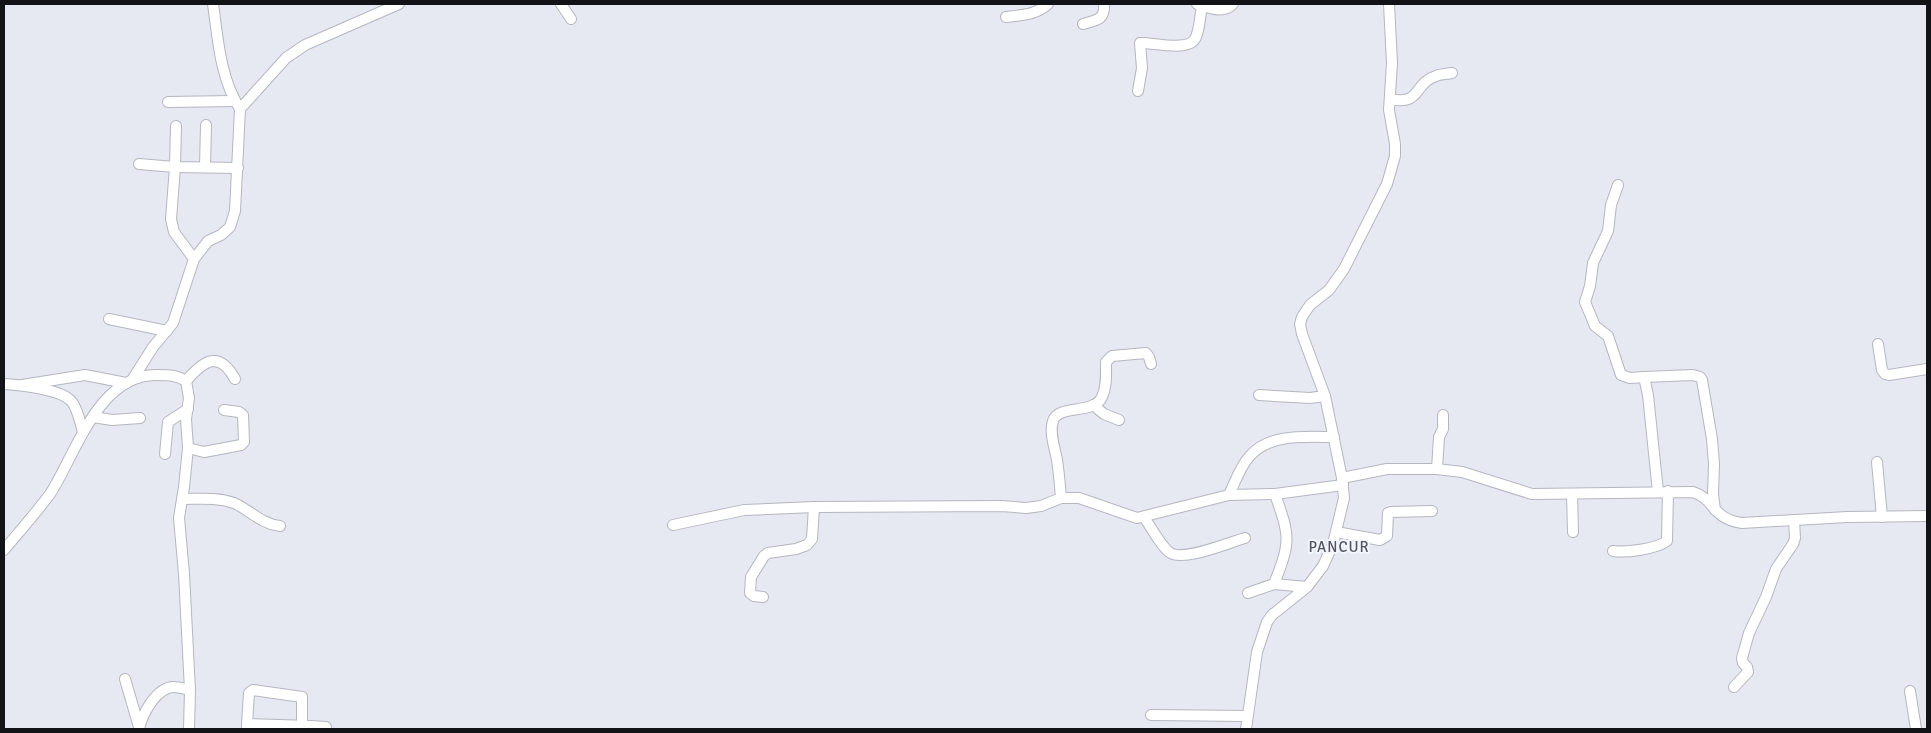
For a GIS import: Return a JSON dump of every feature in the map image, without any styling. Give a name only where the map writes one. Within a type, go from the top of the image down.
[{"type":"street","points":[[4,550],[50,494],[93,417],[114,393],[130,380],[153,347],[168,331],[177,313],[194,259],[208,241],[221,235],[230,227],[235,211],[238,168],[237,105],[223,69],[213,4]]},
{"type":"street","points":[[168,102],[237,105],[286,58],[305,45],[398,4]]},
{"type":"street","points":[[561,4],[571,19]]},
{"type":"street","points":[[1006,16],[1032,14],[1048,4]]},
{"type":"street","points":[[1083,24],[1102,17],[1104,4]]},
{"type":"street","points":[[1138,91],[1142,68],[1140,43],[1190,44],[1196,37],[1199,5],[1223,10],[1233,4]]},
{"type":"street","points":[[1246,729],[1257,652],[1267,622],[1272,615],[1307,587],[1323,566],[1336,532],[1344,498],[1325,396],[1300,324],[1305,311],[1329,290],[1337,280],[1386,184],[1396,148],[1390,121],[1392,62],[1389,4]]},
{"type":"street","points":[[1390,98],[1403,102],[1414,97],[1422,86],[1435,76],[1452,73]]},
{"type":"street","points":[[205,167],[206,125]]},
{"type":"street","points":[[176,126],[171,219],[174,232],[194,259]]},
{"type":"street","points":[[139,164],[175,167],[238,168]]},
{"type":"street","points":[[1618,185],[1611,205],[1608,231],[1594,263],[1585,302],[1594,326],[1608,336],[1621,375],[1630,378],[1694,375],[1702,380],[1712,439],[1715,511]]},
{"type":"street","points":[[109,319],[168,331]]},
{"type":"street","points":[[1878,344],[1882,370],[1885,374],[1927,369]]},
{"type":"street","points":[[1061,498],[1053,440],[1053,419],[1061,413],[1093,405],[1102,399],[1106,386],[1106,362],[1112,356],[1146,353],[1151,364]]},
{"type":"street","points":[[186,381],[197,368],[213,360],[221,361],[230,370],[235,379]]},
{"type":"street","points":[[22,385],[85,375],[130,380],[151,375],[167,375],[179,376],[186,381],[189,398],[186,419],[188,448],[179,518],[190,690],[189,729]]},
{"type":"street","points":[[1613,551],[1630,551],[1666,542],[1663,492],[1644,377]]},
{"type":"street","points":[[4,384],[22,385],[58,394],[71,400],[76,409],[83,432]]},
{"type":"street","points":[[1258,395],[1310,398],[1325,396]]},
{"type":"street","points":[[1093,405],[1104,414],[1119,420]]},
{"type":"street","points":[[165,454],[168,422],[188,409]]},
{"type":"street","points":[[188,448],[204,452],[241,446],[244,442],[244,414],[224,410]]},
{"type":"street","points":[[1437,468],[1439,437],[1443,430],[1443,415]]},
{"type":"street","points":[[93,417],[112,420],[140,418]]},
{"type":"street","points":[[1229,495],[1247,458],[1257,449],[1278,439],[1334,437]]},
{"type":"street","points":[[1877,462],[1882,517]]},
{"type":"street","points":[[673,525],[744,510],[814,507],[1002,506],[1026,508],[1041,506],[1061,498],[1079,498],[1132,516],[1144,517],[1229,495],[1275,494],[1342,482],[1387,469],[1437,468],[1462,472],[1532,494],[1663,492],[1698,494],[1715,511],[1731,522],[1927,516]]},
{"type":"street","points":[[1274,584],[1284,562],[1288,539],[1285,523],[1275,494]]},
{"type":"street","points":[[1572,494],[1573,532]]},
{"type":"street","points":[[182,499],[216,499],[226,501],[242,507],[264,522],[280,526]]},
{"type":"street","points":[[763,597],[754,596],[750,593],[751,577],[756,568],[768,553],[796,549],[810,542],[812,539],[814,507]]},
{"type":"street","points":[[1336,532],[1380,540],[1387,536],[1387,518],[1391,512],[1432,511]]},
{"type":"street","points":[[1144,517],[1170,553],[1177,556],[1187,556],[1245,538]]},
{"type":"street","points":[[1734,687],[1748,672],[1742,658],[1749,633],[1776,570],[1793,544],[1795,538],[1794,520]]},
{"type":"street","points":[[1248,593],[1274,584],[1307,587]]},
{"type":"street","points":[[124,679],[139,729]]},
{"type":"street","points":[[139,729],[146,710],[167,688],[174,686],[190,690]]},
{"type":"street","points":[[308,727],[302,697],[253,690],[249,693],[247,726],[279,727],[308,727],[326,727]]},
{"type":"street","points":[[1910,692],[1916,729]]},
{"type":"street","points":[[1151,715],[1247,716]]},
{"type":"district","name":"PANCUR","points":[[1339,547]]}]
